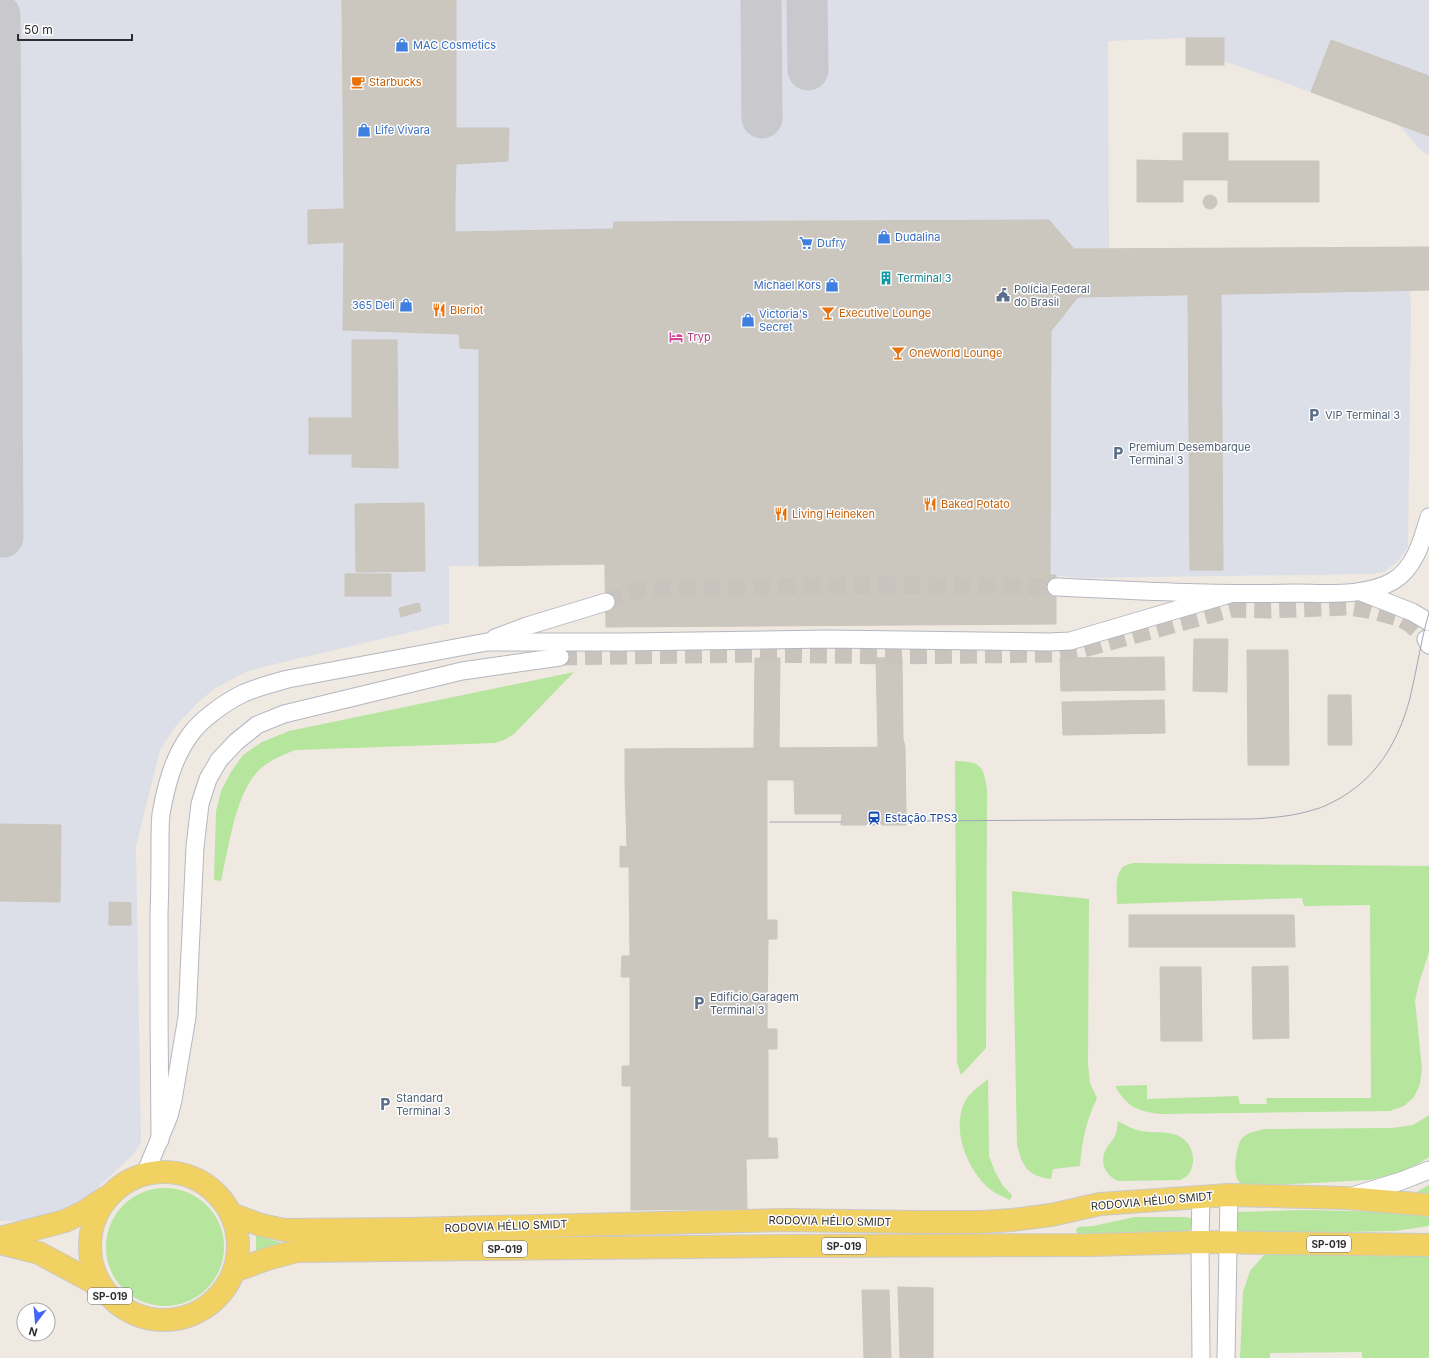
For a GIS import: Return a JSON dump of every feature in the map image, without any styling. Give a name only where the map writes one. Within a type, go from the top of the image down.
[{"type":"main road","name":"SP-019","points":[[0,1238],[65,1221],[84,1212],[108,1197],[125,1183],[145,1174],[162,1172],[179,1173],[196,1179],[210,1188],[222,1200],[231,1214],[237,1233],[238,1252],[234,1271],[223,1291],[206,1307],[185,1317],[161,1320],[138,1316],[118,1304],[102,1287],[93,1269],[90,1250],[91,1231],[97,1213],[108,1197]]},
{"type":"main road","name":"RODOVIA HÉLIO SMIDT","points":[[231,1214],[261,1225],[284,1230],[410,1229],[785,1220],[963,1222],[1012,1220],[1051,1215],[1100,1204],[1229,1194],[1346,1198],[1429,1205]]},
{"type":"main road","name":"RODOVIA HÉLIO SMIDT","points":[[234,1271],[297,1251],[784,1246],[1089,1245],[1200,1242],[1429,1245]]},
{"type":"main road","name":"SP-019","points":[[0,1243],[39,1253],[102,1287]]},
{"type":"street","points":[[1056,588],[1230,594],[1361,592],[1392,582],[1407,568],[1420,548],[1429,517]]},
{"type":"street","points":[[1361,592],[1412,612],[1429,622]]},
{"type":"street","points":[[160,1140],[159,975],[161,815],[172,768],[180,750],[190,734],[223,706],[244,693],[264,685],[288,679],[487,642],[820,640],[1070,641],[1230,594]]},
{"type":"street","points":[[487,642],[527,626],[606,602]]},
{"type":"street","points":[[145,1174],[160,1140],[173,1100],[187,1018],[195,846],[200,804],[208,779],[219,760],[236,742],[257,725],[284,714],[462,671],[560,657]]},
{"type":"street","points":[[1346,1198],[1401,1181],[1429,1170]]},
{"type":"street","points":[[1226,1358],[1229,1194]]},
{"type":"street","points":[[1201,1358],[1200,1242],[1202,1196]]},
{"type":"shaded area","points":[[0,0],[1429,0],[1429,155],[1420,150],[1399,125],[1311,92],[1224,61],[1224,65],[1186,65],[1186,38],[1108,41],[1109,249],[1408,247],[1411,310],[1408,547],[1397,562],[1384,572],[1370,574],[1081,578],[1050,575],[605,573],[605,564],[449,566],[449,623],[246,672],[216,688],[198,702],[175,727],[160,750],[136,846],[141,1142],[133,1155],[94,1191],[77,1204],[58,1214],[28,1220],[0,1221]]},
{"type":"green space","points":[[574,672],[514,734],[495,743],[295,750],[272,760],[260,769],[251,779],[244,792],[234,821],[221,881],[214,880],[216,811],[221,791],[231,772],[243,755],[262,742],[289,731]]},
{"type":"green space","points":[[955,761],[970,762],[979,766],[984,774],[987,789],[986,1048],[961,1075],[957,1062]]},
{"type":"green space","points":[[1133,863],[1429,866],[1429,952],[1415,1001],[1422,1068],[1420,1084],[1414,1097],[1404,1106],[1390,1111],[1160,1114],[1133,1107],[1128,1103],[1115,1086],[1147,1085],[1147,1099],[1238,1096],[1240,1104],[1267,1104],[1266,1098],[1371,1098],[1370,905],[1304,906],[1302,898],[1117,904],[1117,879],[1124,866]]},
{"type":"green space","points":[[1012,891],[1089,899],[1088,1064],[1090,1083],[1097,1098],[1085,1131],[1080,1166],[1053,1169],[1051,1179],[1043,1178],[1027,1169],[1021,1158],[1017,1144]]},
{"type":"green space","points":[[988,1079],[989,1156],[995,1172],[1003,1186],[1012,1195],[1010,1200],[991,1190],[982,1182],[968,1160],[960,1134],[962,1109],[967,1098],[974,1090]]},
{"type":"green space","points":[[1429,1115],[1429,1157],[1420,1163],[1398,1173],[1369,1180],[1254,1186],[1242,1184],[1237,1178],[1235,1166],[1238,1146],[1243,1137],[1253,1132],[1264,1129],[1392,1128],[1413,1125]]},
{"type":"green space","points":[[1118,1121],[1141,1131],[1169,1133],[1182,1138],[1187,1142],[1191,1149],[1193,1158],[1189,1173],[1180,1180],[1118,1181],[1113,1178],[1104,1167],[1103,1158],[1107,1147],[1116,1134]]},
{"type":"green space","points":[[1429,1185],[1429,1195],[1410,1196]]},
{"type":"green space","points":[[165,1188],[188,1192],[207,1205],[220,1224],[224,1247],[220,1270],[207,1289],[188,1302],[165,1306],[142,1302],[123,1289],[110,1270],[106,1247],[110,1224],[123,1205],[142,1192]]},
{"type":"green space","points":[[1304,1210],[1392,1212],[1429,1217],[1429,1226],[1395,1231],[1244,1234],[1234,1229],[1234,1217],[1238,1212]]},
{"type":"green space","points":[[1135,1217],[1184,1217],[1191,1218],[1193,1222],[1188,1232],[1184,1234],[1080,1235],[1076,1230],[1078,1227],[1093,1226]]},
{"type":"green space","points":[[256,1235],[282,1243],[256,1255]]},
{"type":"green space","points":[[1429,1254],[1429,1358],[1362,1358],[1362,1352],[1270,1353],[1270,1358],[1240,1358],[1243,1292],[1250,1271],[1264,1255]]},
{"type":"building","name":"Terminal 3","points":[[342,0],[456,0],[456,128],[509,128],[508,161],[456,164],[455,232],[613,229],[614,222],[1049,220],[1074,249],[1429,247],[1429,290],[1078,297],[1051,331],[1050,575],[605,573],[605,564],[479,566],[479,349],[460,348],[459,334],[343,330],[344,242],[308,244],[308,210],[344,209]]},
{"type":"building","points":[[1186,38],[1224,38],[1224,65],[1186,65]]},
{"type":"building","points":[[1331,40],[1429,76],[1429,136],[1311,92]]},
{"type":"building","points":[[1183,133],[1228,133],[1228,161],[1319,161],[1319,202],[1228,202],[1228,180],[1183,180],[1183,202],[1137,202],[1137,160],[1183,161]]},
{"type":"building","points":[[1210,195],[1215,197],[1217,202],[1215,207],[1210,209],[1205,207],[1203,202],[1205,197]]},
{"type":"building","points":[[1188,294],[1221,294],[1223,570],[1190,570]]},
{"type":"building","points":[[352,340],[397,340],[398,468],[352,467]]},
{"type":"building","points":[[309,418],[352,418],[352,454],[309,454]]},
{"type":"building","points":[[424,503],[425,571],[356,572],[355,504]]},
{"type":"building","points":[[605,573],[1056,575],[1056,624],[606,627]]},
{"type":"building","points":[[345,574],[391,574],[391,596],[345,596]]},
{"type":"building","points":[[419,603],[421,611],[401,617],[399,608]]},
{"type":"building","points":[[1194,639],[1228,639],[1227,692],[1193,691]]},
{"type":"building","points":[[1247,650],[1288,650],[1289,765],[1248,765]]},
{"type":"building","points":[[902,657],[903,738],[905,747],[878,747],[876,658]]},
{"type":"building","points":[[1164,657],[1165,690],[1061,691],[1060,658]]},
{"type":"building","points":[[755,658],[780,658],[779,748],[754,749]]},
{"type":"building","points":[[1328,695],[1351,695],[1352,745],[1328,745]]},
{"type":"building","points":[[1164,700],[1165,733],[1063,735],[1062,702]]},
{"type":"building","points":[[905,747],[906,814],[795,814],[794,780],[625,780],[625,749]]},
{"type":"building","name":"Edifício Garagem Terminal 3","points":[[625,780],[767,780],[767,920],[777,920],[777,939],[768,939],[767,1029],[777,1029],[777,1049],[768,1049],[768,1138],[777,1138],[778,1158],[746,1159],[747,1209],[631,1210],[631,1086],[622,1086],[622,1066],[630,1066],[630,977],[621,977],[622,956],[630,956],[629,867],[620,867],[620,846],[627,847]]},
{"type":"building","name":"Estação TPS3","points":[[842,814],[906,814],[906,825],[841,825]]},
{"type":"building","points":[[0,824],[61,825],[60,902],[0,901]]},
{"type":"building","points":[[109,902],[131,903],[131,925],[109,925]]},
{"type":"building","points":[[1129,915],[1294,915],[1295,947],[1129,947]]},
{"type":"building","points":[[1288,966],[1289,1038],[1253,1039],[1252,967]]},
{"type":"building","points":[[1160,967],[1201,967],[1202,1041],[1161,1041]]},
{"type":"building","points":[[898,1287],[933,1288],[933,1358],[900,1358]]},
{"type":"building","points":[[862,1290],[889,1290],[891,1358],[864,1358]]},
{"type":"taxiway","points":[[761,0],[762,118]]},
{"type":"taxiway","points":[[807,0],[808,70]]},
{"type":"taxiway","points":[[0,15],[3,537],[0,537]]},
{"type":"tunnel","points":[[606,602],[640,589],[892,585],[1056,587]]},
{"type":"tunnel","points":[[560,657],[759,654],[897,656],[1052,654],[1084,649],[1232,609],[1269,610],[1349,607],[1369,610],[1399,618],[1410,624],[1426,639]]},
{"type":"tram line","points":[[906,821],[1250,819],[1292,815],[1320,808],[1348,793],[1361,783],[1383,759],[1392,745],[1410,698],[1429,612]]},
{"type":"tram line","points":[[770,822],[841,822]]},
{"type":"place","name":"MAC Cosmetics","points":[[402,45]]},
{"type":"place","name":"Starbucks","points":[[358,82]]},
{"type":"place","name":"Life Vivara","points":[[364,130]]},
{"type":"place","name":"Dudalina","points":[[884,237]]},
{"type":"place","name":"Dufry","points":[[806,243]]},
{"type":"place","name":"Terminal 3","points":[[886,278]]},
{"type":"place","name":"Michael Kors","points":[[832,285]]},
{"type":"place","name":"Polícia Federal do Brasil","points":[[1003,295]]},
{"type":"place","name":"365 Deli","points":[[406,305]]},
{"type":"place","name":"Bleriot","points":[[439,310]]},
{"type":"place","name":"Executive Lounge","points":[[828,313]]},
{"type":"place","name":"Victoria's Secret","points":[[748,320]]},
{"type":"place","name":"Tryp","points":[[676,337]]},
{"type":"place","name":"OneWorld Lounge","points":[[898,353]]},
{"type":"place","name":"VIP Terminal 3","points":[[1314,415]]},
{"type":"place","name":"Premium Desembarque Terminal 3","points":[[1118,453]]},
{"type":"place","name":"Baked Potato","points":[[930,504]]},
{"type":"place","name":"Living Heineken","points":[[781,514]]},
{"type":"place","name":"Estação TPS3","points":[[874,818]]},
{"type":"place","name":"Edifício Garagem Terminal 3","points":[[699,1003]]},
{"type":"place","name":"Standard Terminal 3","points":[[385,1104]]}]
